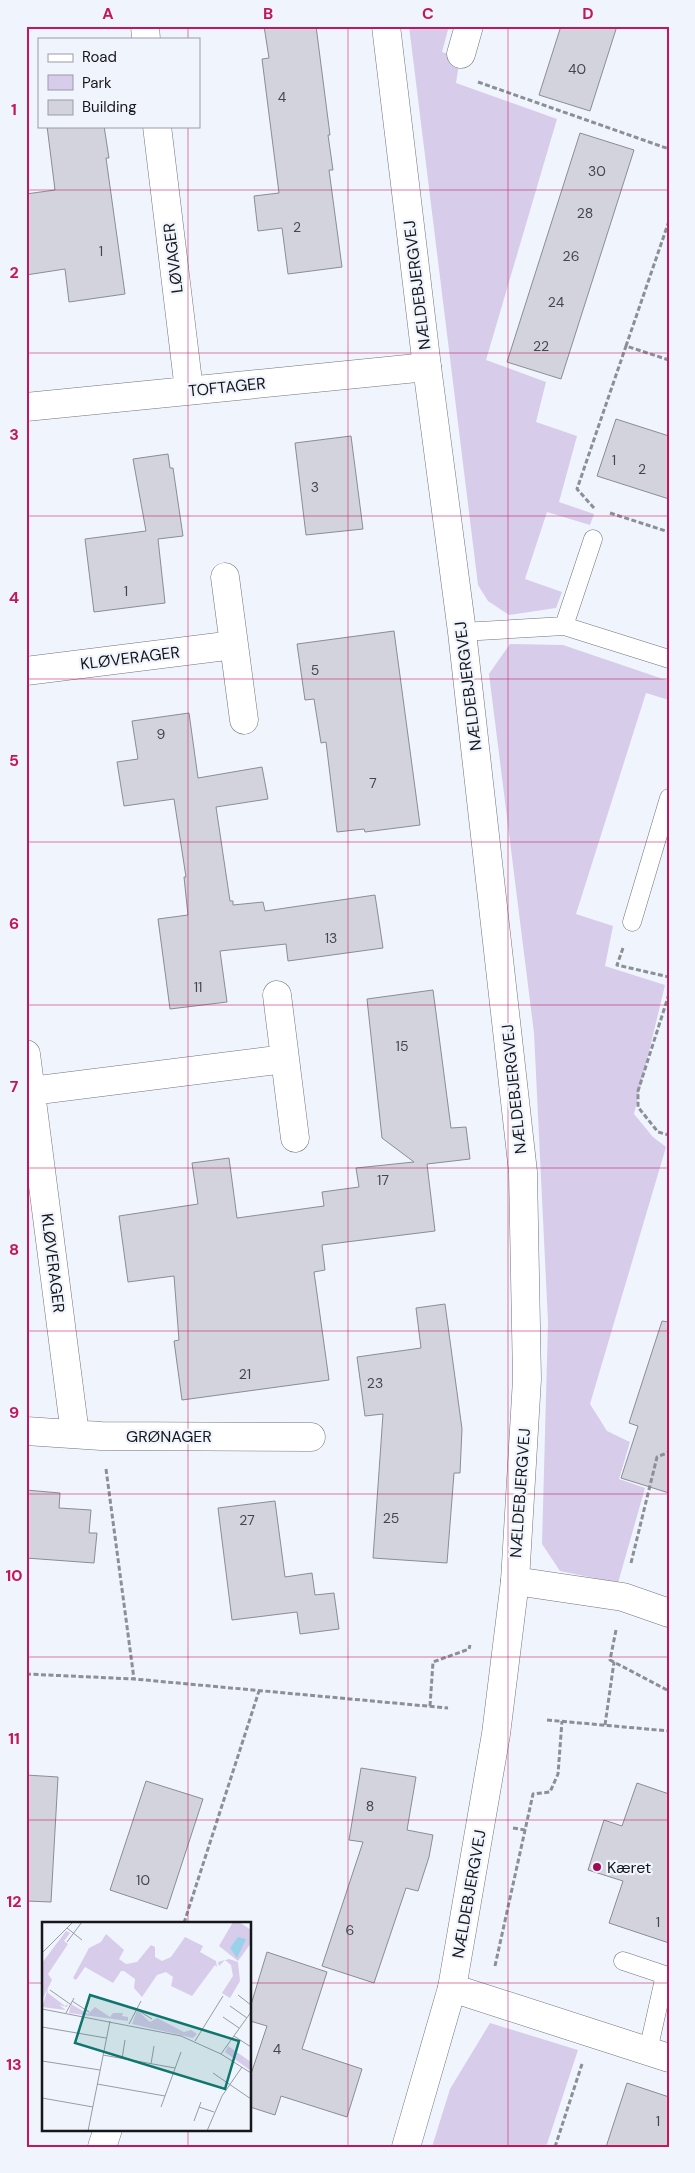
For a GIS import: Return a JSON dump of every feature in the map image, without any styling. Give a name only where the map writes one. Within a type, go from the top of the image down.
[{"type":"street","name":"NÆLDEBJERGVEJ","points":[[386,26],[427,367],[462,632],[523,1172],[527,1379],[515,1582],[496,1734],[452,1988],[406,2147]]},
{"type":"street","points":[[461,54],[469,26]]},
{"type":"street","name":"LØVAGER","points":[[157,128],[189,390]]},
{"type":"street","name":"TOFTAGER","points":[[26,406],[427,367]]},
{"type":"street","points":[[225,578],[244,720]]},
{"type":"street","name":"KLØVERAGER","points":[[26,671],[234,645]]},
{"type":"street","points":[[276,996],[295,1138]]},
{"type":"street","name":"KLØVERAGER","points":[[26,1054],[88,1435]]},
{"type":"street","points":[[31,1091],[285,1059]]},
{"type":"street","name":"GRØNAGER","points":[[26,1431],[88,1435],[311,1437]]},
{"type":"street","points":[[515,1582],[623,1597],[669,1613]]},
{"type":"street","points":[[452,1988],[658,2054]]},
{"type":"street","points":[[102,2147],[108,2130]]},
{"type":"lane","points":[[564,626],[592,539]]},
{"type":"lane","points":[[462,632],[564,626],[669,659]]},
{"type":"lane","points":[[632,922],[669,798]]},
{"type":"lane","points":[[622,1961],[665,1975],[658,2054]]},
{"type":"path","points":[[461,54],[477,82],[669,149]]},
{"type":"path","points":[[669,221],[578,489],[591,507],[669,532]]},
{"type":"path","points":[[626,346],[669,360]]},
{"type":"path","points":[[632,922],[617,965],[669,977]]},
{"type":"path","points":[[669,994],[638,1090],[638,1107],[658,1132],[669,1135]]},
{"type":"path","points":[[88,1435],[134,1679]]},
{"type":"path","points":[[669,1452],[657,1458],[623,1597],[610,1660],[669,1691]]},
{"type":"path","points":[[430,1706],[433,1662],[469,1649],[476,1625],[510,1624]]},
{"type":"path","points":[[605,1725],[614,1662]]},
{"type":"path","points":[[26,1674],[134,1679],[448,1708]]},
{"type":"path","points":[[184,1922],[259,1691]]},
{"type":"path","points":[[547,1720],[669,1731]]},
{"type":"path","points":[[492,2001],[496,1960],[533,1794],[550,1792],[558,1774],[562,1721]]},
{"type":"path","points":[[555,2147],[592,2033]]},
{"type":"green space","points":[[409,26],[449,26],[442,52],[460,58],[456,83],[557,119],[486,360],[546,382],[536,422],[577,436],[559,502],[594,514],[590,525],[547,512],[525,579],[562,592],[556,608],[509,615],[488,601],[478,585]]},
{"type":"green space","points":[[510,644],[563,645],[669,681],[669,700],[646,693],[576,914],[613,926],[605,966],[665,985],[634,1114],[653,1137],[666,1147],[590,1404],[607,1431],[630,1442],[619,1479],[645,1488],[618,1583],[560,1571],[542,1544],[548,1322],[534,1033],[489,674]]},
{"type":"green space","points":[[490,2023],[578,2050],[546,2147],[432,2147],[450,2089]]},
{"type":"building","points":[[264,26],[316,26],[330,135],[328,135],[333,170],[329,170],[342,267],[288,274],[282,228],[258,231],[254,196],[279,193],[262,59],[269,58]]},
{"type":"building","points":[[561,26],[617,26],[590,111],[539,95]]},
{"type":"building","points":[[47,128],[104,128],[109,158],[106,158],[125,294],[69,302],[65,269],[26,275],[26,194],[55,190]]},
{"type":"building","points":[[580,133],[634,150],[561,379],[507,362]]},
{"type":"building","points":[[616,419],[669,436],[669,499],[597,476]]},
{"type":"building","points":[[351,436],[363,529],[306,535],[295,443]]},
{"type":"building","points":[[168,454],[170,468],[173,468],[183,536],[158,539],[165,603],[94,612],[85,539],[146,531],[133,459]]},
{"type":"building","points":[[394,631],[420,825],[365,832],[364,829],[337,832],[326,742],[321,743],[314,699],[305,700],[297,644]]},
{"type":"building","points":[[189,713],[198,778],[262,767],[268,799],[216,807],[230,901],[233,901],[233,905],[263,902],[265,911],[375,895],[383,948],[288,961],[286,944],[220,951],[227,1002],[170,1009],[158,919],[188,915],[184,877],[186,877],[174,799],[124,806],[117,762],[138,759],[132,721]]},
{"type":"building","points":[[433,990],[451,1128],[466,1127],[470,1159],[427,1164],[435,1231],[322,1245],[325,1270],[314,1272],[329,1380],[182,1400],[174,1341],[179,1340],[174,1276],[128,1282],[119,1216],[198,1204],[192,1163],[229,1158],[237,1218],[324,1206],[322,1192],[359,1187],[356,1168],[414,1162],[382,1138],[367,999]]},
{"type":"building","points":[[445,1304],[462,1429],[460,1473],[454,1473],[447,1563],[373,1558],[383,1414],[365,1416],[357,1357],[421,1348],[416,1308]]},
{"type":"building","points":[[662,1321],[669,1322],[669,1493],[621,1478],[638,1426],[629,1423]]},
{"type":"building","points":[[26,1490],[60,1493],[59,1508],[91,1510],[89,1533],[97,1533],[94,1563],[26,1558]]},
{"type":"building","points":[[275,1501],[285,1577],[312,1573],[315,1595],[334,1593],[339,1629],[300,1634],[297,1612],[232,1620],[218,1508]]},
{"type":"building","points":[[361,1768],[416,1777],[407,1830],[433,1835],[429,1857],[418,1891],[406,1888],[374,1983],[322,1966],[363,1842],[349,1840]]},
{"type":"building","points":[[26,1775],[58,1777],[51,1902],[26,1901]]},
{"type":"building","points":[[146,1781],[203,1799],[167,1909],[110,1890]]},
{"type":"building","points":[[637,1783],[669,1794],[669,1943],[609,1923],[623,1881],[588,1870],[604,1820],[622,1826]]},
{"type":"building","points":[[267,1952],[327,1972],[302,2049],[362,2069],[347,2117],[281,2096],[275,2115],[251,2107],[251,2074],[267,2026],[251,2021],[251,2005]]},
{"type":"building","points":[[627,2083],[669,2097],[669,2147],[606,2147]]},
{"type":"place","name":"Kæret","points":[[597,1867]]}]
